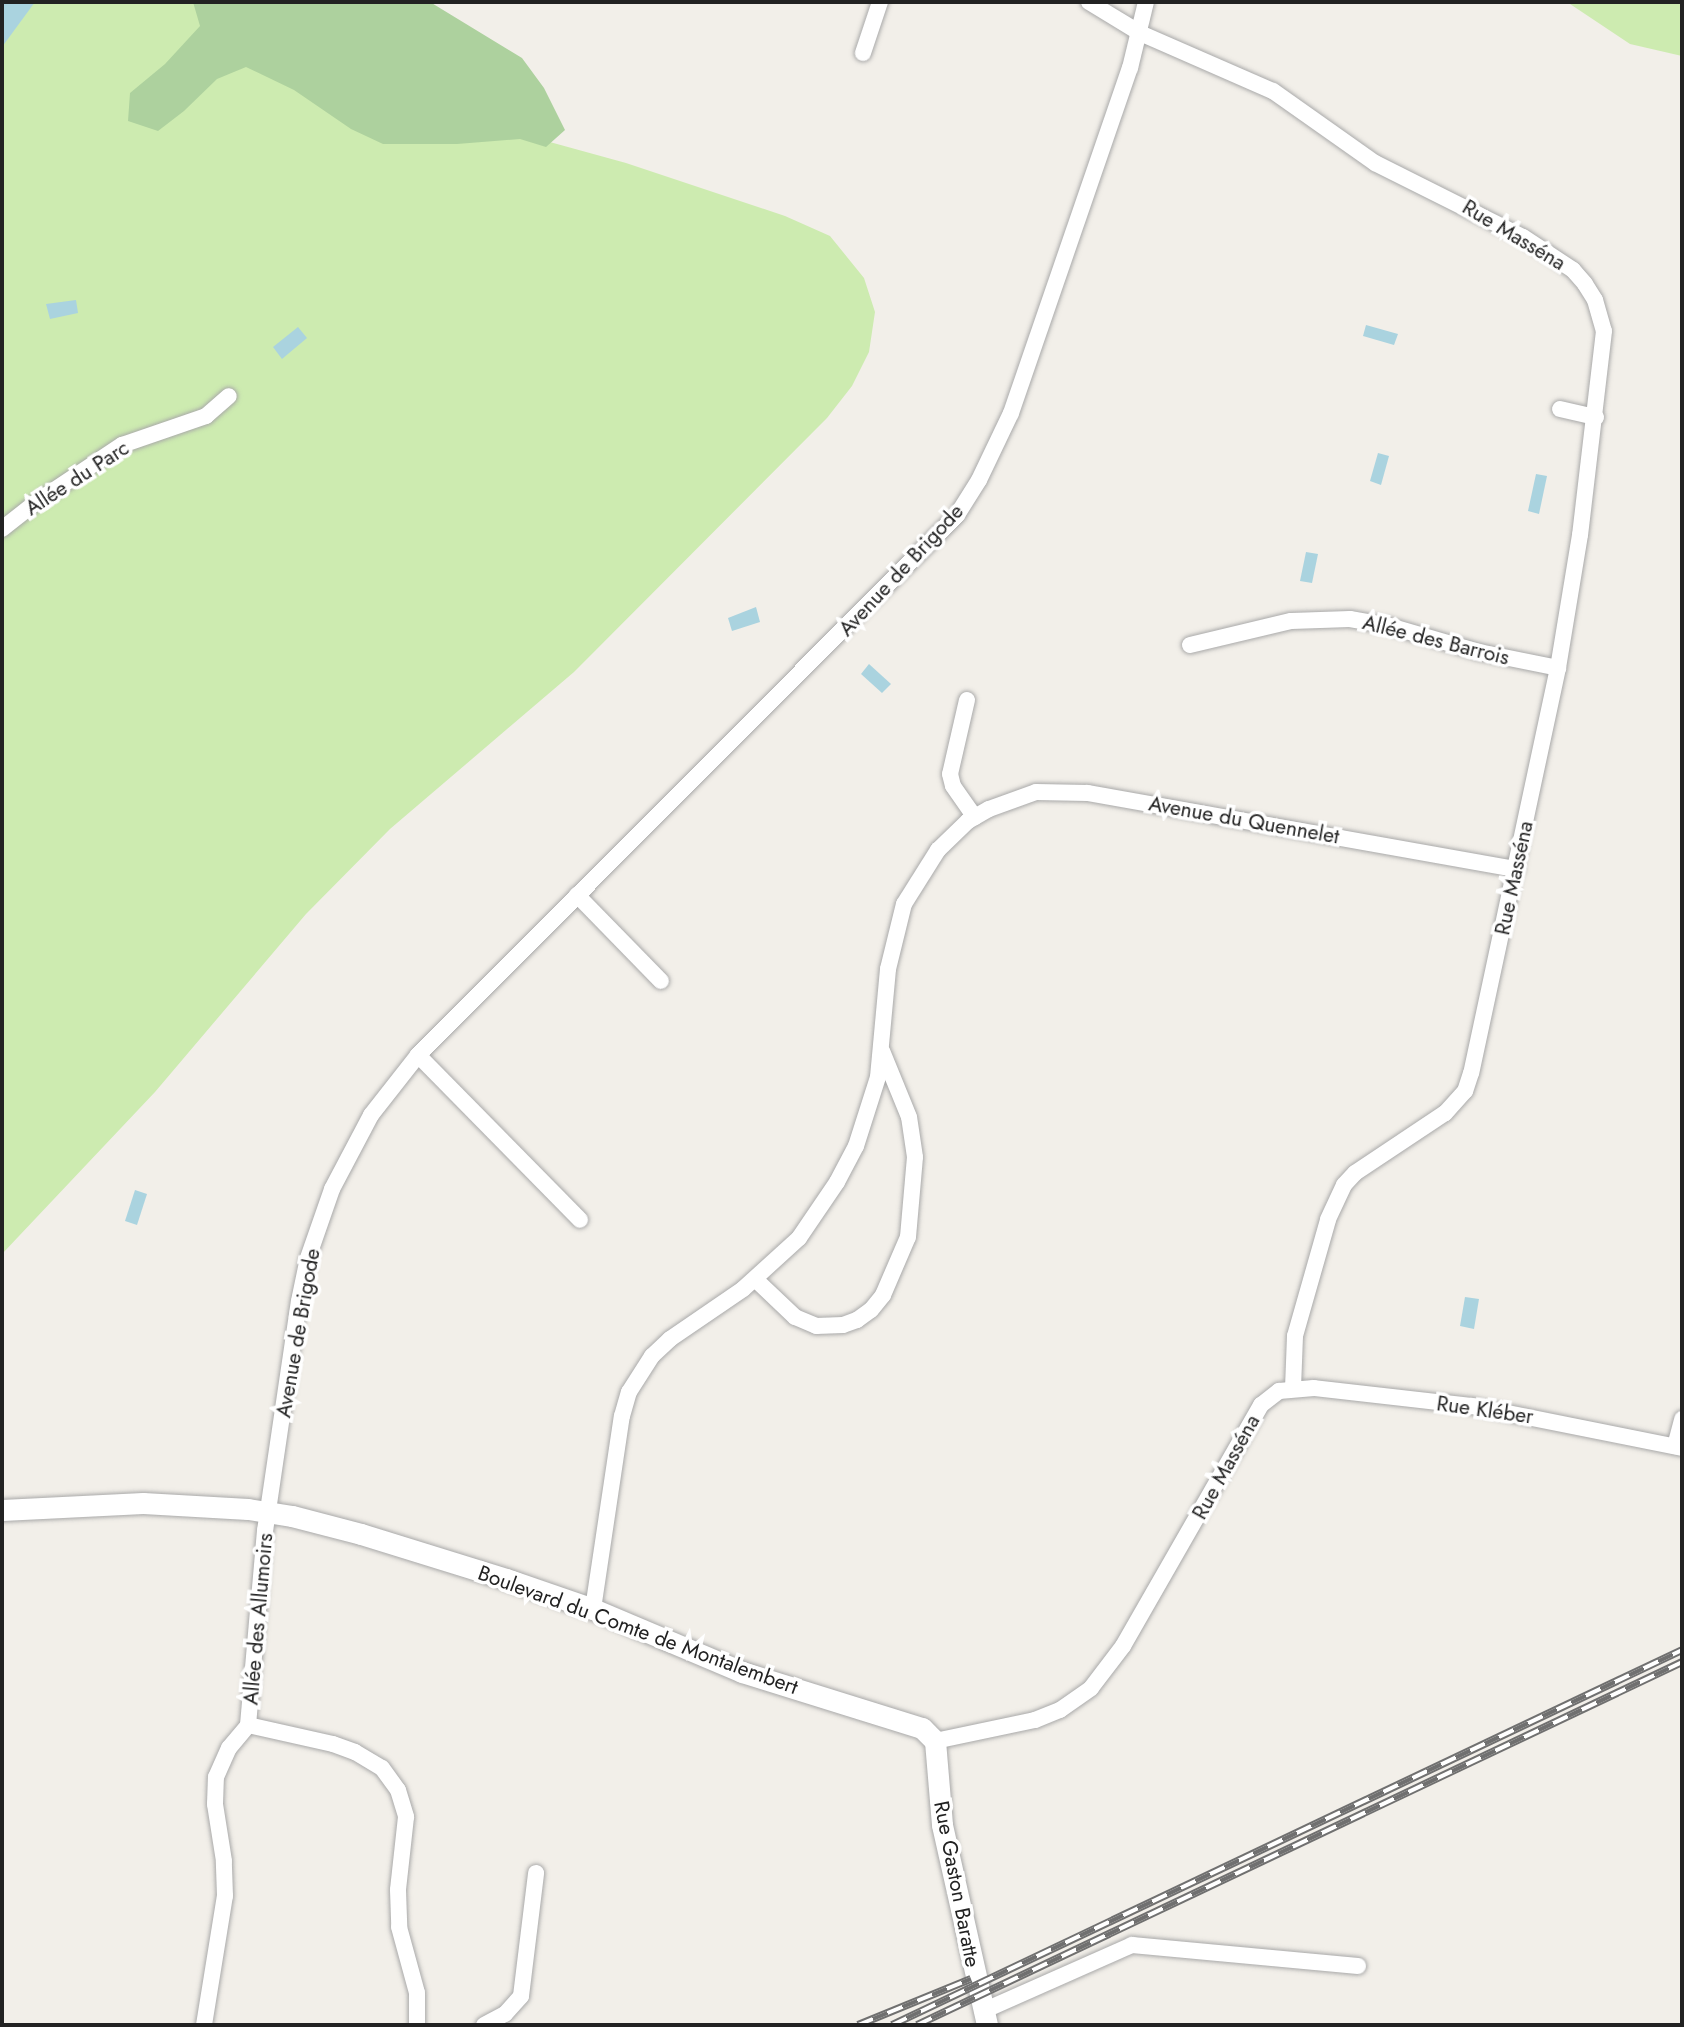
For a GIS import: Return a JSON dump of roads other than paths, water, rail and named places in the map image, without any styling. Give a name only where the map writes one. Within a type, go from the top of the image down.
[{"type":"street","points":[[863,53],[880,2]]},
{"type":"street","name":"Rue Masséna","points":[[935,1741],[1035,1720],[1060,1710],[1091,1688],[1123,1646],[1261,1405],[1279,1391],[1293,1388],[1295,1336],[1328,1220],[1344,1185],[1370,1162],[1445,1113],[1465,1091],[1516,869],[1558,668],[1596,417],[1604,331],[1595,300],[1573,270],[1497,221],[1375,163],[1273,91],[1140,33],[1089,2]]},
{"type":"street","name":"Avenue de Brigode","points":[[268,1512],[299,1301],[322,1214],[343,1165],[371,1115],[418,1055],[931,544],[967,499],[1011,413],[1140,33],[1146,2]]},
{"type":"street","name":"Allée du Parc","points":[[2,529],[35,503],[122,445],[206,416],[229,396]]},
{"type":"street","points":[[1560,409],[1596,417]]},
{"type":"street","name":"Allée des Barrois","points":[[1190,645],[1291,621],[1350,619],[1389,626],[1479,652],[1558,668]]},
{"type":"street","points":[[967,700],[950,774],[953,786],[975,817]]},
{"type":"street","name":"Avenue du Quennelet","points":[[593,1609],[622,1416],[629,1392],[652,1356],[670,1339],[755,1279],[799,1238],[837,1182],[856,1146],[870,1108],[882,1051],[888,969],[904,904],[938,850],[975,817],[1014,798],[1036,792],[1088,793],[1516,869]]},
{"type":"street","points":[[577,895],[661,981]]},
{"type":"street","name":"Avenue du Quennelet","points":[[755,1279],[795,1317],[816,1326],[843,1325],[857,1320],[871,1310],[883,1295],[908,1237],[915,1157],[909,1117],[882,1051]]},
{"type":"street","points":[[418,1055],[580,1220]]},
{"type":"street","name":"Rue Kléber","points":[[1293,1388],[1508,1412],[1679,1447],[1682,1419]]},
{"type":"street","name":"Boulevard du Comte de Montalembert","points":[[2,1510],[143,1503],[268,1512],[400,1545],[593,1609],[780,1686],[910,1721],[930,1733],[935,1741]]},
{"type":"street","name":"Allée des Allumoirs","points":[[204,2025],[225,1896],[224,1861],[215,1804],[216,1777],[229,1748],[248,1725],[268,1512]]},
{"type":"street","name":"Allée des Allumoirs","points":[[248,1725],[333,1744],[355,1752],[382,1769],[398,1790],[406,1816],[398,1890],[399,1927],[417,1993],[417,2025]]},
{"type":"street","name":"Rue Gaston Baratte","points":[[935,1741],[942,1825],[985,2018]]},
{"type":"street","points":[[484,2025],[516,2004],[524,1987],[536,1873]]},
{"type":"street","points":[[985,2018],[1132,1945],[1358,1966]]},
{"type":"water","points":[[2,2],[35,2],[2,47]]},
{"type":"water","points":[[76,300],[78,313],[50,319],[46,304]]},
{"type":"water","points":[[1366,325],[1398,334],[1394,345],[1363,336]]},
{"type":"water","points":[[298,327],[307,338],[282,359],[273,347]]},
{"type":"water","points":[[1378,453],[1389,456],[1381,485],[1370,481]]},
{"type":"water","points":[[1536,474],[1547,476],[1539,514],[1528,511]]},
{"type":"water","points":[[1306,552],[1318,554],[1312,583],[1300,581]]},
{"type":"water","points":[[756,607],[760,622],[732,631],[728,618]]},
{"type":"water","points":[[869,664],[891,684],[882,693],[861,674]]},
{"type":"water","points":[[135,1190],[147,1194],[137,1225],[125,1221]]},
{"type":"water","points":[[1465,1297],[1479,1299],[1474,1329],[1460,1326]]},
{"type":"railway","points":[[892,2025],[1682,1650]]},
{"type":"railway","points":[[917,2025],[1682,1662]]},
{"type":"railway","points":[[858,2025],[971,1979]]}]
